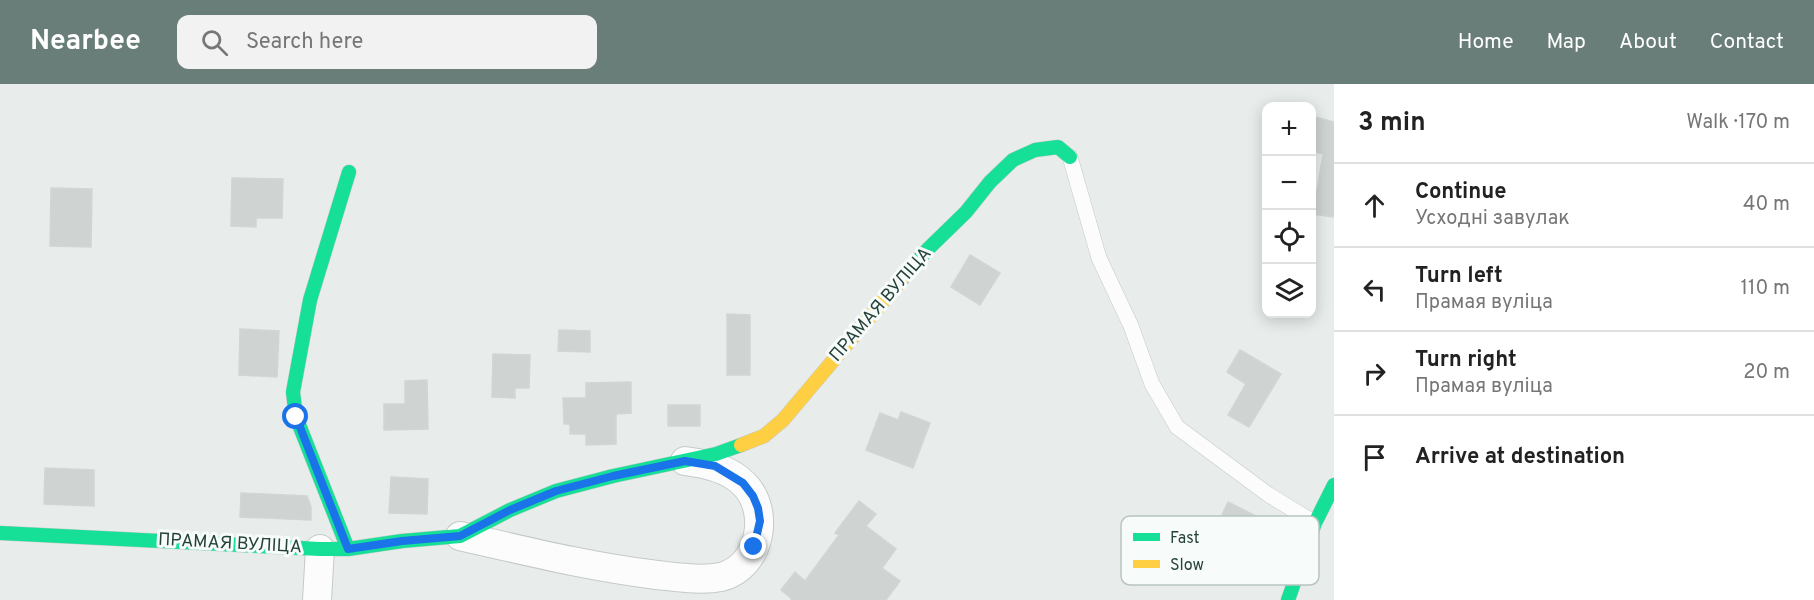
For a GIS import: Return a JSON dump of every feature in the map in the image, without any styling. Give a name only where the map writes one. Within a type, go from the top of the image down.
[{"type":"street","name":"ПРАМАЯ ВУЛІЦА","points":[[460,536],[519,506],[556,491],[735,448],[773,430],[928,249],[966,212],[990,182],[1012,160],[1035,150],[1058,147],[1070,156]]},
{"type":"street","points":[[348,549],[296,417],[293,392],[310,300],[349,172]]},
{"type":"street","name":"ПРАМАЯ ВУЛІЦА","points":[[0,533],[320,549],[348,549],[460,536],[559,560],[638,573],[698,578],[717,578],[730,574],[739,569],[754,547],[760,521],[758,508],[753,496],[743,483],[730,474],[715,466],[685,461]]},
{"type":"street","points":[[1318,516],[1334,485]]},
{"type":"street","points":[[317,600],[320,549]]},
{"type":"street","points":[[1288,600],[1293,585]]},
{"type":"lane","points":[[1070,156],[1099,258],[1131,326],[1152,384],[1177,428],[1269,495],[1304,516]]},
{"type":"building","points":[[1316,117],[1334,122],[1334,217],[1316,214],[1316,196],[1323,154],[1316,152]]},
{"type":"building","points":[[232,178],[283,179],[282,218],[256,218],[256,227],[231,226]]},
{"type":"building","points":[[51,188],[92,189],[91,247],[50,246]]},
{"type":"building","points":[[970,255],[1000,273],[980,305],[951,287]]},
{"type":"building","points":[[727,314],[750,315],[750,375],[727,375]]},
{"type":"building","points":[[240,329],[279,331],[277,377],[239,375]]},
{"type":"building","points":[[559,330],[590,331],[590,352],[558,351]]},
{"type":"building","points":[[1240,350],[1281,374],[1249,427],[1228,415],[1246,384],[1227,372]]},
{"type":"building","points":[[493,354],[530,355],[529,388],[515,388],[515,398],[492,397]]},
{"type":"building","points":[[427,380],[428,429],[384,430],[384,404],[405,404],[405,381]]},
{"type":"building","points":[[631,382],[631,413],[616,414],[616,444],[586,445],[586,434],[570,434],[570,424],[564,424],[563,398],[586,398],[586,383]]},
{"type":"building","points":[[668,405],[700,405],[700,426],[668,426]]},
{"type":"building","points":[[901,412],[930,423],[913,468],[866,450],[880,413],[898,420]]},
{"type":"building","points":[[45,468],[94,470],[94,506],[44,504]]},
{"type":"building","points":[[391,477],[428,479],[427,514],[389,513]]},
{"type":"building","points":[[241,493],[307,496],[311,507],[311,520],[240,517]]},
{"type":"building","points":[[859,501],[876,514],[866,526],[896,549],[882,568],[900,581],[886,600],[791,600],[781,590],[795,572],[805,581],[839,535],[835,533]]},
{"type":"building","points":[[1228,502],[1256,516],[1221,516]]},
{"type":"traffic: fast","points":[[901,280],[928,249],[966,212],[990,182],[1013,160],[1035,150],[1058,147],[1070,157]]},
{"type":"traffic: fast","points":[[348,549],[296,417],[293,392],[310,300],[349,172]]},
{"type":"traffic: fast","points":[[0,533],[320,549],[348,549],[460,536],[510,510],[556,491],[716,454],[741,445]]},
{"type":"traffic: fast","points":[[1318,516],[1334,485]]},
{"type":"traffic: fast","points":[[1288,600],[1293,585]]},
{"type":"traffic: slow","points":[[741,445],[764,436],[783,420],[901,280]]},
{"type":"route","points":[[296,417],[348,549],[460,536],[510,510],[556,491],[651,467],[685,461],[715,466],[743,483],[753,496],[758,508],[760,521],[754,547]]}]
